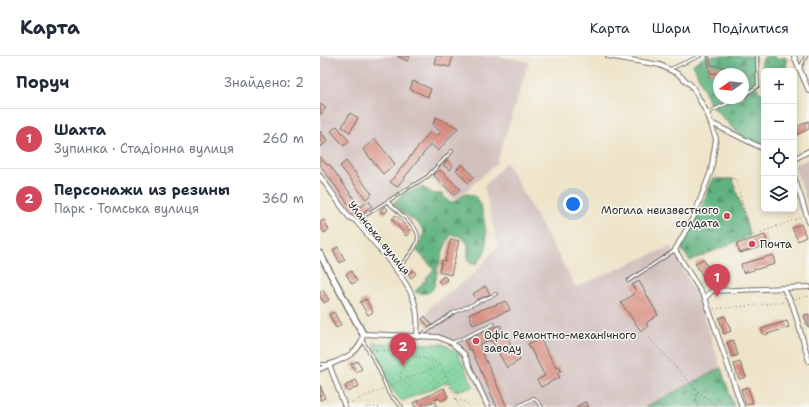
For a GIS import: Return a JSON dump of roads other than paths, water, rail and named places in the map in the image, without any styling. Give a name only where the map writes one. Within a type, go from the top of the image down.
[{"type":"street","points":[[608,56],[660,65],[678,74],[692,86],[711,123],[716,139],[711,171],[694,216],[675,250],[705,298],[742,407]]},
{"type":"street","points":[[794,56],[799,71],[809,90]]},
{"type":"street","points":[[711,123],[761,148]]},
{"type":"street","points":[[797,157],[809,151]]},
{"type":"street","name":"Уланська вулиця","points":[[320,176],[348,217],[356,221],[396,270],[413,297],[418,316],[418,337]]},
{"type":"street","points":[[797,186],[809,222]]},
{"type":"street","points":[[320,254],[362,337],[360,345],[344,359],[320,369]]},
{"type":"street","points":[[705,298],[712,291],[809,288]]},
{"type":"street","points":[[784,289],[793,306],[809,362]]},
{"type":"street","points":[[362,337],[438,337],[452,342],[464,354],[488,407]]},
{"type":"street","points":[[329,364],[343,407]]},
{"type":"lane","points":[[669,70],[700,56]]},
{"type":"lane","points":[[749,92],[758,86],[757,56]]},
{"type":"lane","points":[[799,71],[806,56]]},
{"type":"lane","points":[[707,113],[726,104]]},
{"type":"lane","points":[[356,221],[428,176],[452,151]]},
{"type":"lane","points":[[387,202],[415,229],[419,240],[411,255],[396,270]]},
{"type":"lane","points":[[628,281],[675,250]]},
{"type":"lane","points":[[418,337],[452,313],[496,294]]},
{"type":"lane","points":[[452,342],[494,324]]},
{"type":"lane","points":[[362,337],[378,367],[389,394],[402,407]]},
{"type":"lane","points":[[320,364],[329,364]]},
{"type":"lane","points":[[517,407],[534,398],[542,407]]},
{"type":"lane","points":[[429,407],[436,404]]},
{"type":"place","name":"Могила неизвестного солдата","points":[[727,216]]},
{"type":"place","name":"Почта","points":[[752,244]]},
{"type":"place","name":"Шахта","points":[[717,297]]},
{"type":"place","name":"Офіс Ремонтно-механічного заводу","points":[[476,341]]},
{"type":"place","name":"Персонажи из резины","points":[[403,366]]}]
